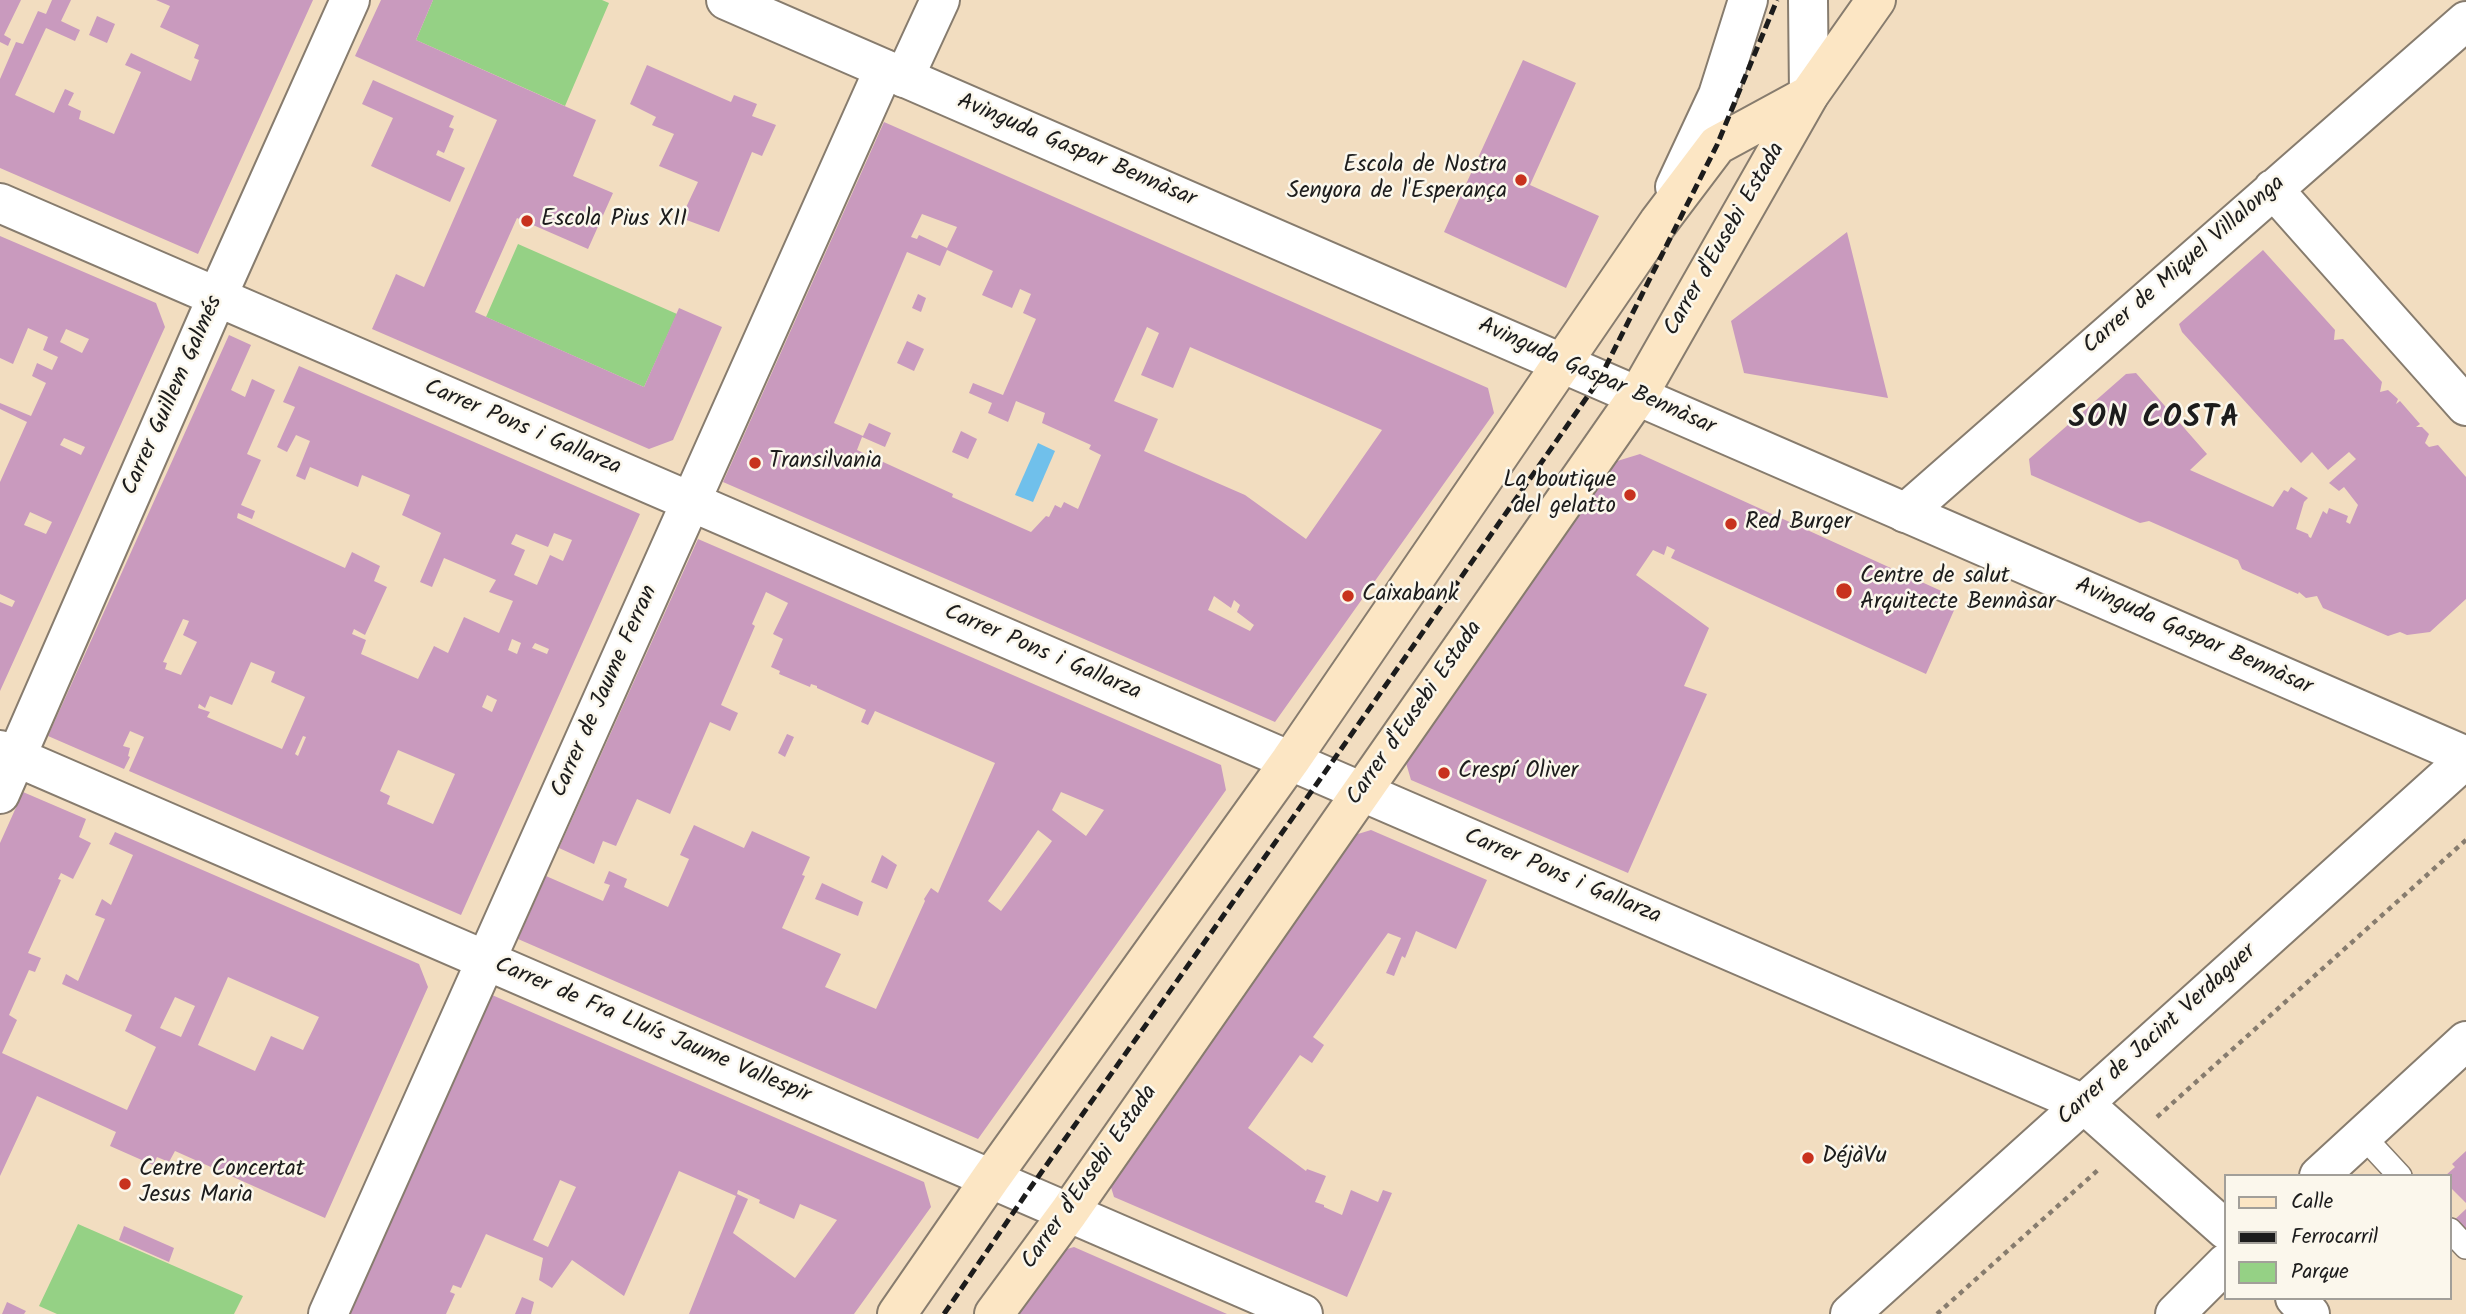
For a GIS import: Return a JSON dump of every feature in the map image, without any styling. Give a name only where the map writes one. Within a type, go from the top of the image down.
[{"type":"main road","name":"Carrer d'Eusebi Estada","points":[[993,1314],[1069,1212],[1637,397],[1809,95],[1876,0]]},
{"type":"main road","name":"Carrer d'Eusebi Estada","points":[[897,1314],[990,1178],[1290,761],[1658,223],[1717,145],[1809,95]]},
{"type":"street","name":"Carrer Guillem Galmés","points":[[0,794],[8,754],[350,0]]},
{"type":"street","name":"Avinguda Gaspar Bennàsar","points":[[726,0],[2466,758]]},
{"type":"street","name":"Carrer de Jaume Ferran","points":[[328,1314],[691,502],[894,73],[940,0]]},
{"type":"street","name":"Carrer d'Eusebi Estada","points":[[1658,223],[1718,94],[1748,0]]},
{"type":"street","points":[[1808,0],[1809,95]]},
{"type":"street","name":"Carrer de Miquel Villalonga","points":[[1905,513],[2466,21]]},
{"type":"street","points":[[2273,189],[2466,406]]},
{"type":"street","name":"Carrer Pons i Gallarza","points":[[0,203],[2084,1104],[2224,1228]]},
{"type":"street","name":"Carrer de Fra Lluís Jaume Vallespir","points":[[8,754],[1303,1314]]},
{"type":"street","name":"Carrer de Jacint Verdaguer","points":[[1850,1314],[2466,758]]},
{"type":"street","points":[[2321,1174],[2362,1135],[2459,1061]]},
{"type":"street","points":[[2175,1314],[2224,1265]]},
{"type":"street","points":[[2297,1300],[2310,1314]]},
{"type":"lane","points":[[2362,1135],[2398,1174]]},
{"type":"lane","points":[[2452,1232],[2466,1247]]},
{"type":"path","points":[[1937,1314],[2466,840]]},
{"type":"green space","points":[[433,0],[602,0],[609,3],[565,106],[416,40]]},
{"type":"green space","points":[[518,244],[677,314],[644,387],[486,317]]},
{"type":"green space","points":[[78,1224],[243,1296],[234,1314],[57,1314],[39,1306]]},
{"type":"water","points":[[1038,443],[1055,451],[1033,502],[1015,495]]},
{"type":"building","points":[[0,0],[21,0],[4,35],[11,39],[8,46],[0,42]]},
{"type":"building","points":[[52,0],[71,0],[61,21],[80,30],[75,41],[46,28],[15,95],[54,113],[65,89],[74,93],[68,105],[81,111],[79,119],[114,134],[141,72],[125,65],[131,53],[191,81],[199,60],[194,58],[199,45],[160,27],[170,6],[156,0],[313,0],[198,254],[0,168],[0,79],[16,42],[23,44],[38,11],[46,14]]},
{"type":"building","points":[[381,0],[433,0],[416,40],[596,120],[573,176],[613,193],[588,249],[517,218],[475,312],[644,387],[679,308],[722,327],[673,440],[649,449],[372,329],[396,274],[424,287],[497,120],[355,56]]},
{"type":"building","points":[[97,16],[115,24],[107,43],[89,35]]},
{"type":"building","name":"Escola de Nostra Senyora de l'Esperança","points":[[1523,60],[1576,83],[1530,185],[1599,216],[1566,288],[1444,232]]},
{"type":"building","points":[[647,65],[731,102],[734,95],[757,104],[752,116],[776,125],[762,156],[752,152],[719,232],[681,218],[698,182],[659,166],[674,134],[652,125],[656,117],[630,104]]},
{"type":"building","points":[[373,80],[454,116],[449,127],[454,129],[444,153],[438,150],[436,155],[465,168],[450,202],[371,166],[393,118],[362,104]]},
{"type":"building","points":[[884,122],[1488,388],[1494,413],[1275,722],[723,482]],"holes":[[[922,214],[957,227],[947,248],[919,235],[917,239],[911,237]],[[947,250],[993,271],[982,295],[1012,308],[1020,289],[1031,294],[1023,313],[1036,319],[1003,395],[973,383],[969,393],[992,403],[988,413],[1008,422],[1016,401],[1045,413],[1042,423],[1091,445],[1089,449],[1101,455],[1078,509],[1064,502],[1061,508],[1055,505],[1049,517],[1046,516],[1031,532],[857,450],[862,437],[885,447],[891,433],[869,423],[863,436],[834,423],[907,252],[940,266]],[[1147,327],[1159,333],[1141,375],[1173,388],[1190,347],[1382,430],[1306,539],[1245,495],[1144,451],[1158,419],[1114,401]],[[1214,596],[1231,608],[1234,600],[1240,605],[1237,612],[1254,625],[1250,631],[1208,610]]]},
{"type":"building","points":[[1847,232],[1888,398],[1744,373],[1731,321]]},
{"type":"building","points":[[0,236],[156,303],[165,327],[0,691],[0,602],[12,607],[15,601],[0,594],[0,482],[27,422],[0,409],[0,403],[31,416],[46,383],[32,376],[37,363],[52,370],[58,357],[43,350],[48,337],[28,328],[13,364],[0,358]],"holes":[[[66,329],[89,339],[82,353],[60,342]],[[64,438],[85,447],[81,455],[60,445]],[[30,512],[52,522],[46,534],[24,525]]]},
{"type":"building","points":[[2263,250],[2335,330],[2334,340],[2343,339],[2382,382],[2380,392],[2388,390],[2398,399],[2396,404],[2400,401],[2420,424],[2416,427],[2422,427],[2429,434],[2425,443],[2429,447],[2438,445],[2466,477],[2466,599],[2430,632],[2407,635],[2400,632],[2388,636],[2323,608],[2317,596],[2306,598],[2299,592],[2298,594],[2242,569],[2238,560],[2149,521],[2140,523],[2031,475],[2029,459],[2126,374],[2136,373],[2207,454],[2190,470],[2273,507],[2284,490],[2288,492],[2291,487],[2308,498],[2304,502],[2296,529],[2311,538],[2323,511],[2327,514],[2329,508],[2348,516],[2346,522],[2350,524],[2358,505],[2344,487],[2339,491],[2329,483],[2356,459],[2349,452],[2328,470],[2312,452],[2301,463],[2182,332],[2179,324]]},
{"type":"building","points":[[918,294],[926,298],[921,312],[912,308]]},
{"type":"building","points":[[229,335],[251,345],[231,390],[245,397],[252,379],[275,390],[247,454],[261,460],[241,505],[255,511],[252,519],[238,513],[237,518],[345,568],[352,552],[380,566],[374,581],[387,587],[365,635],[354,629],[352,634],[366,640],[361,654],[418,679],[434,646],[448,653],[464,617],[499,633],[513,601],[489,592],[496,580],[444,558],[432,587],[420,582],[441,533],[402,515],[410,495],[362,475],[358,487],[310,467],[305,480],[296,476],[310,441],[296,435],[287,452],[277,447],[295,407],[283,402],[299,366],[640,514],[461,915],[129,771],[144,737],[130,731],[123,746],[130,748],[130,757],[124,769],[48,736]],"holes":[[[554,533],[572,540],[563,561],[550,555],[537,585],[514,575],[525,550],[511,544],[516,534],[548,547]],[[183,619],[189,621],[183,635],[197,642],[181,675],[165,669],[167,663],[163,662]],[[512,639],[521,643],[517,654],[508,650]],[[535,643],[549,649],[547,654],[532,648]],[[251,662],[275,672],[271,682],[305,697],[282,749],[207,717],[210,712],[198,708],[199,704],[205,708],[210,696],[232,705]],[[487,695],[497,700],[492,712],[482,707]],[[303,736],[306,737],[298,756],[295,754]],[[398,750],[455,774],[433,824],[387,804],[390,796],[380,791]]]},
{"type":"building","points":[[907,341],[924,349],[914,371],[897,363]]},
{"type":"building","points":[[961,431],[977,439],[968,459],[952,452]]},
{"type":"building","points":[[1640,454],[1959,599],[1926,674],[1671,558],[1675,550],[1667,546],[1664,555],[1653,550],[1636,575],[1709,628],[1684,686],[1707,694],[1628,873],[1411,780],[1404,756],[1614,462]]},
{"type":"building","points":[[698,539],[1221,765],[1226,790],[978,1139],[518,939],[546,876],[603,901],[610,885],[604,883],[609,871],[627,879],[624,887],[668,907],[689,859],[680,855],[694,825],[744,848],[752,831],[810,857],[802,875],[805,876],[782,928],[841,954],[825,987],[876,1009],[924,899],[931,888],[938,893],[995,763],[875,711],[868,725],[861,722],[866,710],[817,686],[811,684],[810,687],[779,674],[780,671],[771,667],[783,639],[773,634],[788,603],[766,592],[752,624],[755,626],[721,705],[738,713],[730,731],[710,722],[670,814],[637,799],[616,846],[603,841],[594,864],[559,848]],"holes":[[[1061,792],[1104,810],[1086,836],[1052,810]],[[1038,830],[1052,841],[1001,911],[988,901]]]},
{"type":"building","points":[[787,734],[794,737],[785,757],[778,753]]},
{"type":"building","points":[[23,792],[86,819],[79,837],[91,843],[73,879],[61,873],[58,879],[61,880],[28,953],[41,958],[35,972],[29,970],[9,1015],[17,1020],[2,1053],[127,1110],[156,1047],[125,1031],[132,1015],[62,984],[66,974],[78,981],[105,919],[95,915],[102,899],[111,905],[133,855],[109,844],[115,832],[419,964],[428,987],[325,1218],[175,1151],[169,1162],[157,1157],[153,1165],[110,1146],[116,1132],[37,1096],[0,1176],[0,843]],"holes":[[[228,977],[319,1017],[303,1050],[271,1036],[255,1071],[198,1045]],[[175,997],[195,1006],[181,1037],[160,1028]]]},
{"type":"building","points":[[1371,830],[1487,880],[1456,949],[1416,931],[1394,976],[1386,973],[1401,938],[1388,933],[1313,1037],[1324,1045],[1312,1063],[1300,1055],[1248,1128],[1306,1171],[1307,1169],[1326,1176],[1315,1202],[1324,1207],[1342,1215],[1351,1190],[1378,1202],[1383,1190],[1392,1193],[1347,1297],[1114,1197],[1107,1174],[1348,837]]},
{"type":"building","points":[[882,855],[897,865],[887,889],[871,882]]},
{"type":"building","points":[[822,883],[863,902],[858,916],[815,899]]},
{"type":"building","points":[[492,995],[924,1182],[931,1207],[854,1314],[689,1314],[736,1196],[679,1171],[624,1296],[572,1260],[552,1288],[539,1280],[543,1258],[486,1234],[461,1288],[453,1285],[450,1292],[455,1294],[446,1314],[349,1314]],"holes":[[[560,1180],[576,1187],[548,1247],[533,1240]],[[738,1190],[794,1219],[800,1204],[837,1220],[795,1278],[733,1233],[748,1199],[737,1194]]]},
{"type":"building","points":[[2466,1151],[2466,1203],[2452,1189],[2452,1174],[2447,1174],[2455,1167],[2452,1164]]},
{"type":"building","points":[[2466,1209],[2466,1241],[2452,1226],[2452,1222]]},
{"type":"building","points":[[124,1226],[174,1248],[169,1262],[119,1240]]},
{"type":"building","points":[[1074,1247],[1227,1314],[1007,1314],[1050,1254]]},
{"type":"building","points":[[522,1297],[534,1302],[531,1314],[515,1314]]},
{"type":"building","points":[[7,1302],[26,1311],[24,1314],[2,1314]]},
{"type":"railway","points":[[944,1314],[1599,380],[1717,145],[1777,0]]},
{"type":"place","name":"Escola de Nostra Senyora de l'Esperança","points":[[1521,180]]},
{"type":"place","name":"Escola Pius XII","points":[[527,221]]},
{"type":"place","name":"Transilvania","points":[[755,463]]},
{"type":"place","name":"La boutique del gelatto","points":[[1630,495]]},
{"type":"place","name":"Red Burger","points":[[1731,524]]},
{"type":"place","name":"Centre de salut Arquitecte Bennàsar","points":[[1844,591]]},
{"type":"place","name":"Caixabank","points":[[1348,596]]},
{"type":"place","name":"Crespí Oliver","points":[[1444,773]]},
{"type":"place","name":"DéjàVu","points":[[1808,1158]]},
{"type":"place","name":"Centre Concertat Jesus Maria","points":[[125,1184]]},
{"type":"district","name":"SON COSTA","points":[[2155,421]]}]
